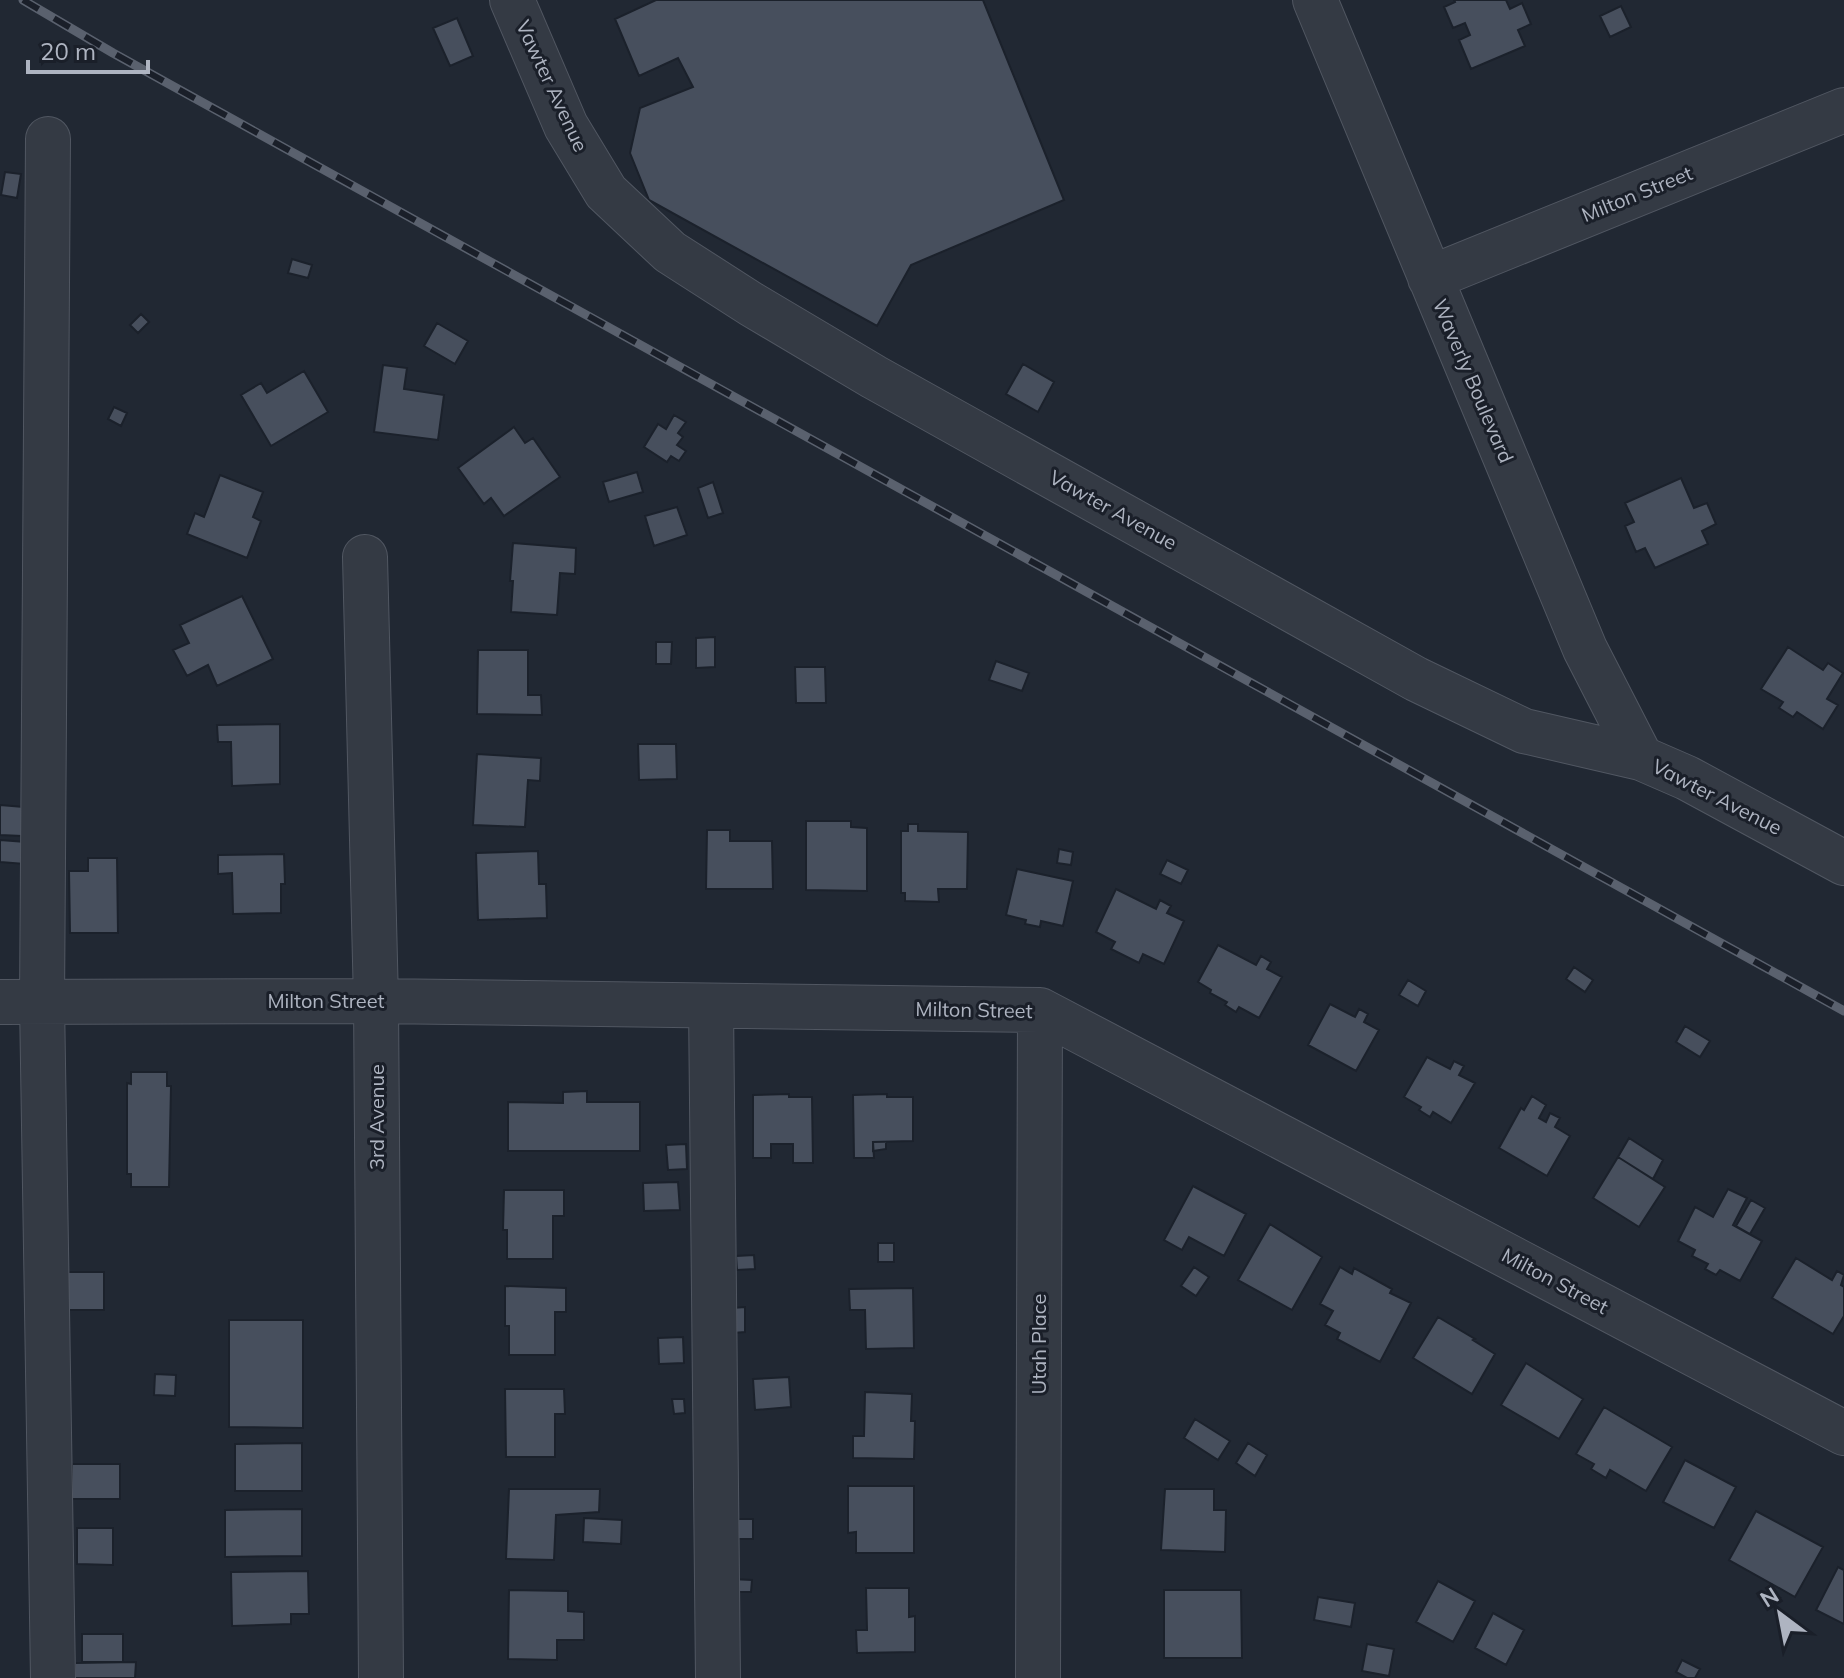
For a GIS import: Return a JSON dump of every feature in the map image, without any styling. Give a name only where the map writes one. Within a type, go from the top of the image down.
[{"type":"street","name":"Vawter Avenue","points":[[512,0],[566,126],[606,192],[670,252],[874,377],[1416,679],[1524,731],[1641,758],[1687,778],[1844,863]]},
{"type":"street","name":"Waverly Boulevard","points":[[1315,0],[1585,649],[1641,758]]},
{"type":"street","name":"Milton Street","points":[[1430,278],[1844,110]]},
{"type":"street","points":[[48,139],[21,1002],[53,1678]]},
{"type":"street","name":"3rd Avenue","points":[[365,557],[376,1001],[381,1678]]},
{"type":"street","name":"Milton Street","points":[[21,1002],[376,1001],[1040,1010],[1844,1433]]},
{"type":"street","points":[[711,1006],[718,1678]]},
{"type":"street","name":"Utah Place","points":[[1038,1678],[1040,1010]]},
{"type":"building","points":[[656,0],[983,0],[1064,200],[911,265],[877,326],[649,200],[630,153],[640,108],[693,87],[678,58],[639,76],[615,19]]},
{"type":"building","points":[[1454,0],[1506,0],[1510,9],[1522,3],[1531,24],[1518,30],[1525,46],[1471,69],[1459,40],[1470,35],[1465,23],[1453,28],[1444,7]]},
{"type":"building","points":[[1621,6],[1631,27],[1610,37],[1600,16]]},
{"type":"building","points":[[457,18],[473,56],[450,66],[433,28]]},
{"type":"building","points":[[5,172],[21,174],[17,198],[1,195]]},
{"type":"building","points":[[292,259],[312,265],[308,278],[288,273]]},
{"type":"building","points":[[141,314],[149,322],[138,333],[130,325]]},
{"type":"building","points":[[437,323],[468,341],[455,364],[424,346]]},
{"type":"building","points":[[1023,364],[1054,382],[1038,412],[1006,394]]},
{"type":"building","points":[[383,365],[407,368],[404,389],[444,395],[438,440],[374,432]]},
{"type":"building","points":[[304,371],[328,412],[271,446],[241,395],[261,383],[267,393]]},
{"type":"building","points":[[114,407],[127,413],[121,426],[108,419]]},
{"type":"building","points":[[674,415],[686,422],[678,433],[683,437],[677,445],[686,451],[679,461],[671,456],[667,462],[644,447],[658,424],[666,429]]},
{"type":"building","points":[[514,427],[525,443],[533,438],[560,477],[504,516],[491,498],[484,504],[458,468]]},
{"type":"building","points":[[637,472],[643,492],[609,502],[603,482]]},
{"type":"building","points":[[220,475],[263,492],[253,517],[261,521],[247,558],[187,534],[195,513],[204,517]]},
{"type":"building","points":[[1681,478],[1694,508],[1707,503],[1716,524],[1702,531],[1708,544],[1655,568],[1645,548],[1636,552],[1625,526],[1634,522],[1625,503]]},
{"type":"building","points":[[713,482],[723,513],[708,518],[698,488]]},
{"type":"building","points":[[677,507],[687,535],[654,546],[645,516]]},
{"type":"building","points":[[513,543],[576,548],[575,574],[560,573],[557,615],[511,612]]},
{"type":"building","points":[[242,596],[273,659],[217,686],[208,665],[187,676],[173,650],[189,643],[180,625]]},
{"type":"building","points":[[715,637],[715,667],[696,668],[696,638]]},
{"type":"building","points":[[656,642],[672,642],[671,664],[656,664]]},
{"type":"building","points":[[1788,647],[1823,670],[1828,663],[1843,673],[1827,699],[1838,705],[1823,729],[1797,712],[1793,717],[1779,708],[1783,702],[1761,689]]},
{"type":"building","points":[[478,650],[528,650],[528,695],[541,695],[542,715],[477,714]]},
{"type":"building","points":[[996,661],[1029,673],[1022,691],[989,680]]},
{"type":"building","points":[[795,667],[825,667],[826,703],[796,703]]},
{"type":"building","points":[[280,724],[280,784],[232,786],[231,742],[218,742],[217,725]]},
{"type":"building","points":[[638,744],[676,744],[677,779],[639,780]]},
{"type":"building","points":[[477,754],[541,758],[540,781],[528,780],[525,827],[473,825]]},
{"type":"building","points":[[0,805],[24,807],[22,836],[0,835]]},
{"type":"building","points":[[806,821],[851,821],[851,827],[867,828],[867,891],[806,890]]},
{"type":"building","points":[[908,824],[918,824],[918,831],[968,832],[967,889],[938,889],[939,902],[905,901],[905,893],[901,893],[901,831],[908,831]]},
{"type":"building","points":[[707,830],[730,830],[730,841],[772,841],[773,889],[706,889]]},
{"type":"building","points":[[0,840],[26,842],[25,864],[0,862]]},
{"type":"building","points":[[1059,849],[1073,852],[1071,865],[1057,863]]},
{"type":"building","points":[[538,851],[539,884],[546,884],[547,918],[478,920],[476,853]]},
{"type":"building","points":[[284,854],[285,884],[281,884],[281,913],[233,914],[232,873],[218,874],[218,855]]},
{"type":"building","points":[[88,858],[117,858],[118,933],[70,933],[69,871],[88,871]]},
{"type":"building","points":[[1167,860],[1188,870],[1181,884],[1160,874]]},
{"type":"building","points":[[1017,869],[1073,881],[1063,926],[1041,921],[1040,927],[1006,915]]},
{"type":"building","points":[[1116,889],[1156,909],[1160,900],[1171,906],[1167,913],[1184,921],[1164,964],[1143,954],[1139,963],[1111,949],[1115,942],[1096,932]]},
{"type":"building","points":[[1218,945],[1256,965],[1261,956],[1271,962],[1267,969],[1282,977],[1259,1018],[1239,1007],[1236,1012],[1198,982]]},
{"type":"building","points":[[1574,967],[1593,980],[1585,992],[1566,979]]},
{"type":"building","points":[[1408,980],[1426,991],[1418,1006],[1399,995]]},
{"type":"building","points":[[1330,1004],[1355,1017],[1359,1009],[1368,1014],[1364,1022],[1379,1030],[1356,1071],[1308,1045]]},
{"type":"building","points":[[1685,1026],[1710,1041],[1700,1057],[1676,1042]]},
{"type":"building","points":[[1427,1057],[1450,1069],[1454,1061],[1464,1066],[1459,1075],[1475,1083],[1451,1123],[1433,1112],[1430,1117],[1419,1110],[1421,1107],[1404,1097]]},
{"type":"building","points":[[131,1072],[167,1072],[167,1086],[171,1086],[169,1187],[131,1187],[131,1174],[127,1174],[127,1083],[131,1084]]},
{"type":"building","points":[[587,1091],[587,1102],[640,1102],[640,1151],[508,1151],[508,1102],[563,1103],[563,1092]]},
{"type":"building","points":[[789,1094],[789,1097],[812,1097],[813,1163],[793,1163],[793,1144],[771,1144],[771,1158],[753,1158],[753,1095]]},
{"type":"building","points":[[887,1094],[887,1097],[913,1097],[913,1141],[873,1142],[874,1158],[854,1158],[853,1095]]},
{"type":"building","points":[[1532,1096],[1546,1105],[1539,1118],[1546,1122],[1550,1113],[1560,1118],[1555,1127],[1570,1136],[1547,1176],[1499,1148],[1521,1108],[1524,1110]]},
{"type":"building","points":[[1629,1138],[1663,1160],[1653,1179],[1618,1157]]},
{"type":"building","points":[[873,1142],[886,1142],[886,1149],[873,1151]]},
{"type":"building","points":[[686,1144],[687,1169],[668,1170],[666,1145]]},
{"type":"building","points":[[1618,1157],[1665,1187],[1639,1227],[1593,1198]]},
{"type":"building","points":[[678,1182],[680,1210],[644,1211],[643,1183]]},
{"type":"building","points":[[1193,1186],[1246,1214],[1224,1256],[1189,1237],[1182,1250],[1164,1240]]},
{"type":"building","points":[[1728,1189],[1747,1198],[1733,1225],[1762,1241],[1740,1281],[1720,1270],[1716,1275],[1705,1269],[1708,1264],[1692,1256],[1695,1250],[1678,1241],[1695,1207],[1713,1217]]},
{"type":"building","points":[[504,1190],[564,1190],[564,1216],[553,1216],[553,1259],[507,1259],[507,1230],[503,1230]]},
{"type":"building","points":[[1751,1200],[1765,1208],[1750,1234],[1736,1226]]},
{"type":"building","points":[[1270,1224],[1322,1257],[1292,1310],[1238,1280]]},
{"type":"building","points":[[878,1243],[894,1243],[894,1262],[878,1262]]},
{"type":"building","points":[[754,1255],[755,1269],[737,1270],[736,1256]]},
{"type":"building","points":[[1796,1258],[1832,1280],[1837,1271],[1844,1275],[1841,1285],[1844,1287],[1844,1316],[1833,1334],[1772,1298]]},
{"type":"building","points":[[1194,1267],[1209,1277],[1196,1296],[1181,1286]]},
{"type":"building","points":[[1340,1267],[1352,1274],[1354,1268],[1392,1289],[1390,1293],[1411,1303],[1380,1362],[1337,1339],[1340,1333],[1325,1325],[1333,1311],[1320,1304]]},
{"type":"building","points":[[68,1272],[104,1272],[104,1310],[68,1310]]},
{"type":"building","points":[[505,1286],[566,1288],[566,1312],[555,1312],[555,1355],[509,1355]]},
{"type":"building","points":[[913,1288],[914,1348],[866,1349],[865,1310],[850,1310],[849,1289]]},
{"type":"building","points":[[745,1307],[745,1332],[733,1333],[732,1308]]},
{"type":"building","points":[[1438,1317],[1495,1354],[1472,1394],[1413,1358]]},
{"type":"building","points":[[229,1320],[303,1320],[303,1428],[229,1427]]},
{"type":"building","points":[[683,1337],[684,1363],[659,1364],[658,1338]]},
{"type":"building","points":[[1526,1363],[1583,1399],[1559,1439],[1501,1405]]},
{"type":"building","points":[[155,1374],[176,1375],[175,1396],[154,1395]]},
{"type":"building","points":[[789,1377],[791,1407],[755,1410],[753,1379]]},
{"type":"building","points":[[505,1389],[564,1389],[565,1414],[555,1414],[555,1457],[506,1457]]},
{"type":"building","points":[[865,1392],[912,1394],[914,1459],[853,1458],[853,1436],[864,1436]]},
{"type":"building","points":[[672,1399],[684,1399],[685,1413],[674,1414]]},
{"type":"building","points":[[1604,1407],[1672,1447],[1646,1491],[1610,1470],[1606,1478],[1591,1469],[1594,1464],[1576,1454]]},
{"type":"building","points":[[1195,1419],[1230,1441],[1218,1460],[1184,1438]]},
{"type":"building","points":[[302,1443],[302,1491],[235,1491],[235,1444]]},
{"type":"building","points":[[1248,1443],[1267,1455],[1255,1476],[1236,1463]]},
{"type":"building","points":[[1685,1460],[1736,1487],[1714,1528],[1663,1502]]},
{"type":"building","points":[[72,1464],[120,1464],[120,1499],[72,1499]]},
{"type":"building","points":[[848,1486],[914,1486],[914,1553],[856,1553],[856,1532],[848,1533]]},
{"type":"building","points":[[509,1489],[600,1489],[599,1512],[556,1515],[554,1560],[506,1559]]},
{"type":"building","points":[[1165,1489],[1214,1489],[1214,1510],[1226,1510],[1225,1552],[1161,1550]]},
{"type":"building","points":[[302,1509],[302,1556],[225,1557],[225,1510]]},
{"type":"building","points":[[1756,1511],[1823,1547],[1795,1597],[1729,1560]]},
{"type":"building","points":[[584,1518],[622,1520],[621,1544],[583,1542]]},
{"type":"building","points":[[737,1519],[753,1519],[753,1539],[737,1539]]},
{"type":"building","points":[[77,1528],[113,1528],[113,1565],[77,1564]]},
{"type":"building","points":[[1838,1567],[1844,1570],[1844,1624],[1816,1610]]},
{"type":"building","points":[[308,1571],[309,1614],[291,1614],[291,1624],[232,1626],[231,1572]]},
{"type":"building","points":[[731,1579],[752,1580],[751,1592],[731,1592]]},
{"type":"building","points":[[1438,1581],[1475,1601],[1453,1642],[1416,1622]]},
{"type":"building","points":[[866,1588],[909,1588],[909,1617],[915,1616],[915,1652],[857,1653],[856,1630],[867,1630]]},
{"type":"building","points":[[509,1590],[568,1591],[568,1611],[584,1612],[584,1640],[557,1640],[557,1660],[508,1659]]},
{"type":"building","points":[[1164,1590],[1241,1590],[1242,1658],[1164,1658]]},
{"type":"building","points":[[1318,1597],[1355,1603],[1351,1627],[1314,1620]]},
{"type":"building","points":[[1493,1613],[1524,1630],[1506,1665],[1475,1648]]},
{"type":"building","points":[[82,1634],[123,1634],[123,1662],[82,1662]]},
{"type":"building","points":[[1367,1644],[1394,1649],[1389,1676],[1362,1671]]},
{"type":"building","points":[[1682,1660],[1700,1669],[1695,1678],[1687,1678],[1676,1672]]},
{"type":"building","points":[[136,1662],[135,1678],[75,1678],[75,1663]]},
{"type":"railway","points":[[23,0],[113,53],[1844,1011]]}]
